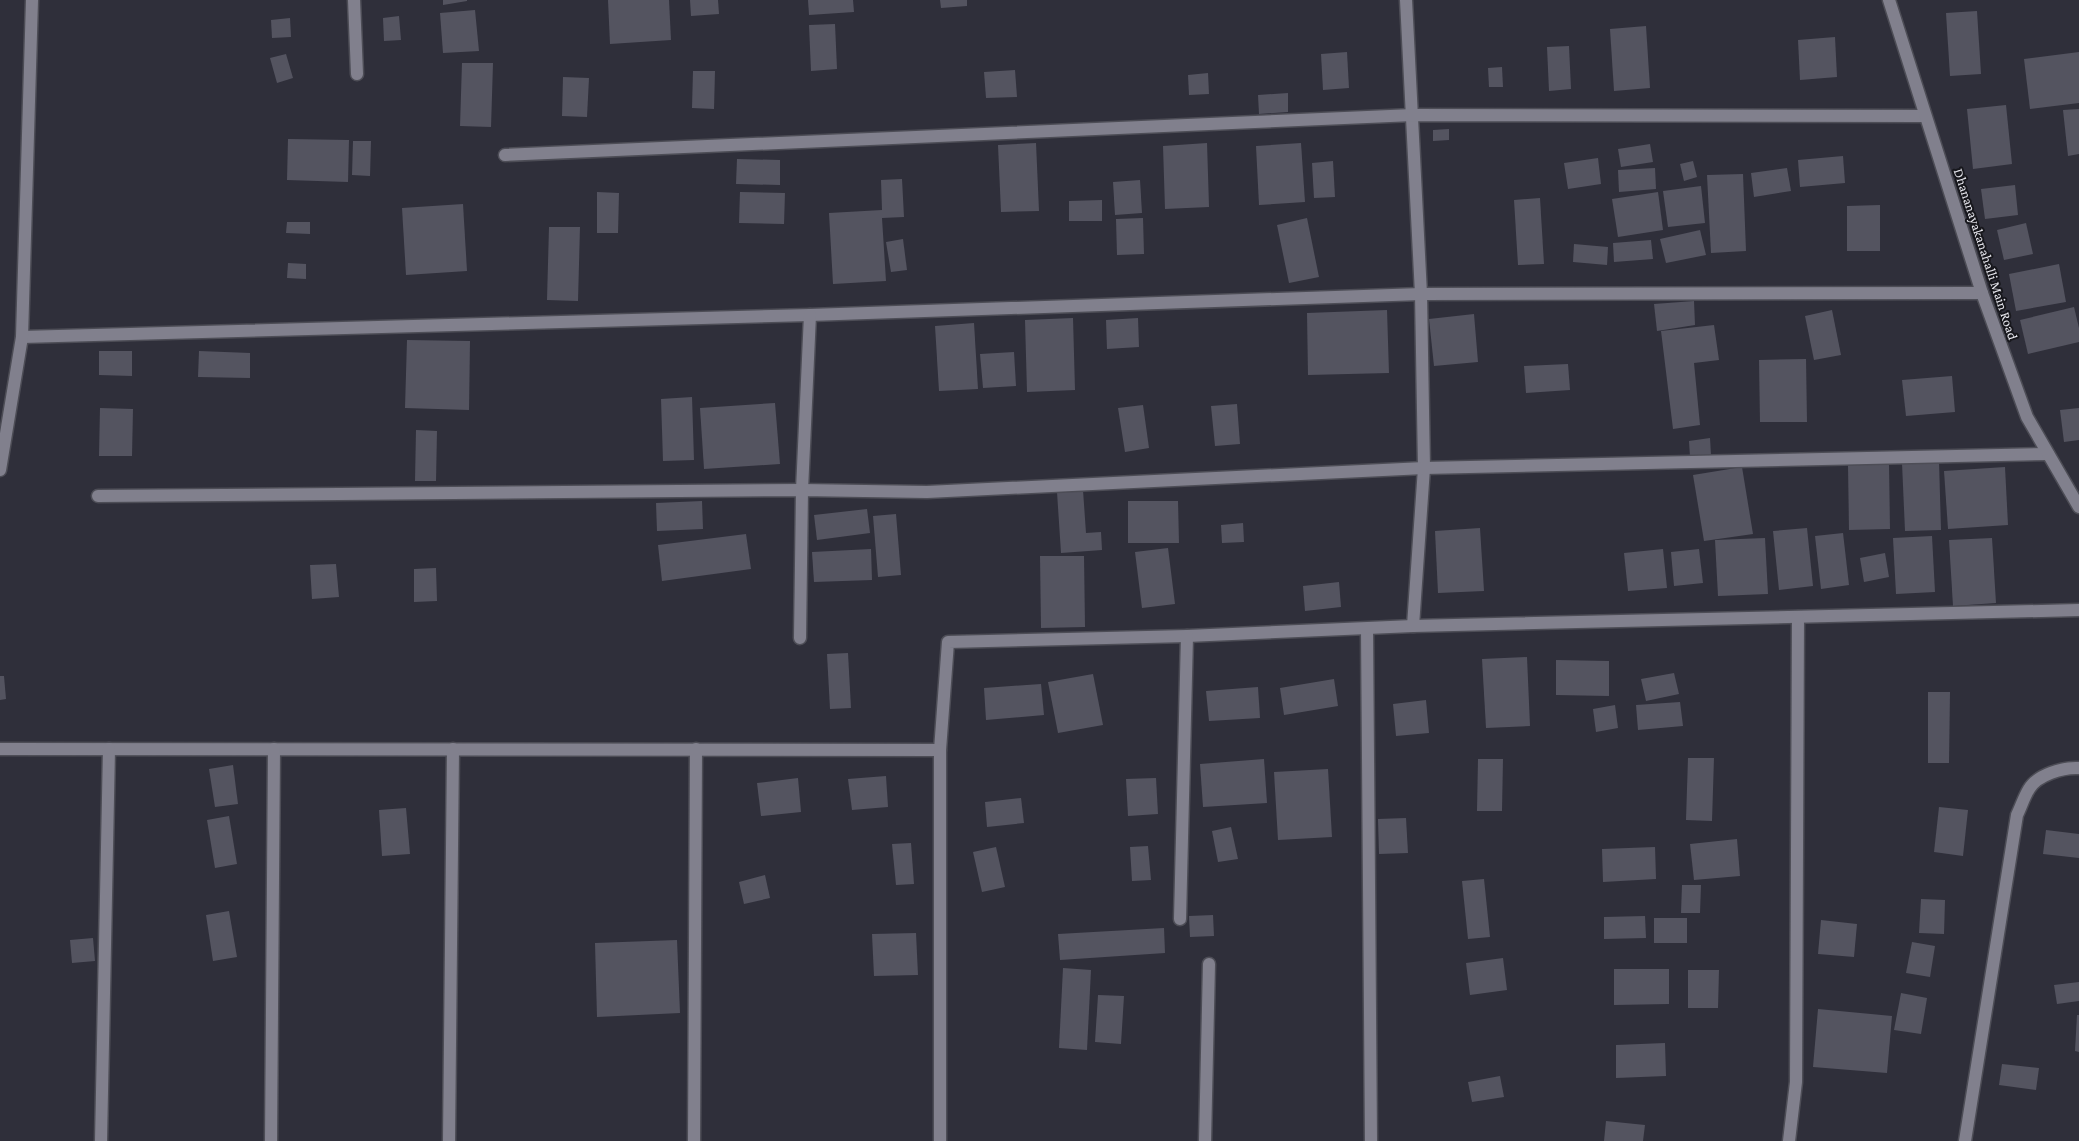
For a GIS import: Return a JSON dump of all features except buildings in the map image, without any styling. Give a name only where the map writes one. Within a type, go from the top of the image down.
[{"type":"street","points":[[0,470],[22,337],[32,0]]},
{"type":"street","points":[[354,0],[357,74]]},
{"type":"street","points":[[1406,0],[1421,294],[1424,468],[1413,626]]},
{"type":"street","name":"Dhananayakanahalli Main Road","points":[[1889,0],[1982,293],[2027,417],[2079,507]]},
{"type":"street","points":[[505,156],[1413,115],[1926,116]]},
{"type":"street","points":[[22,337],[810,315],[1421,294],[1982,293]]},
{"type":"street","points":[[800,638],[802,490],[810,315]]},
{"type":"street","points":[[98,496],[802,490],[926,492],[1424,468],[2048,454]]},
{"type":"street","points":[[940,1141],[940,750],[948,642],[1187,636],[1413,626],[2079,610]]},
{"type":"street","points":[[1789,1141],[1796,1082],[1798,617]]},
{"type":"street","points":[[1367,629],[1371,1141]]},
{"type":"street","points":[[1180,919],[1187,636]]},
{"type":"street","points":[[0,749],[940,750]]},
{"type":"street","points":[[101,1141],[109,749]]},
{"type":"street","points":[[271,1141],[274,749]]},
{"type":"street","points":[[449,1141],[453,749]]},
{"type":"street","points":[[694,1141],[696,749]]},
{"type":"street","points":[[1965,1141],[2017,815],[2030,787],[2049,773],[2079,768]]},
{"type":"street","points":[[1205,1141],[1209,964]]}]
